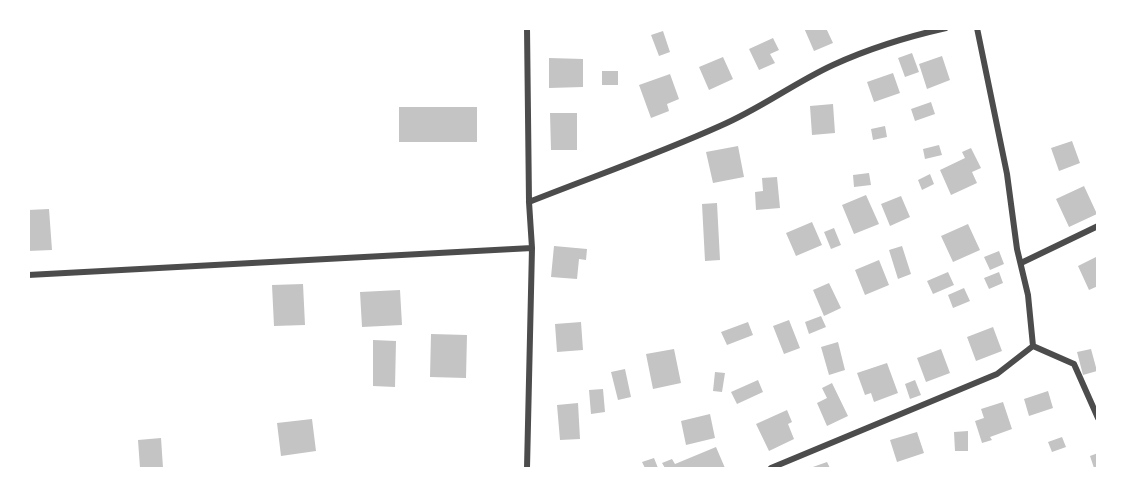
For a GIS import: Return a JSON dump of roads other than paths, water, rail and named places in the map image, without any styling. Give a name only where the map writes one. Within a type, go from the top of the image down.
[{"type":"street","points":[[527,28],[529,202],[532,248],[527,468]]},
{"type":"street","points":[[529,202],[721,126],[830,66],[866,50],[946,28]]},
{"type":"street","points":[[977,28],[1007,174],[1013,228],[1032,318],[1033,346]]},
{"type":"street","points":[[1021,263],[1098,226]]},
{"type":"street","points":[[28,275],[532,248]]},
{"type":"street","points":[[1033,346],[1074,364],[1098,418]]},
{"type":"street","points":[[771,468],[997,374],[1033,346]]}]
